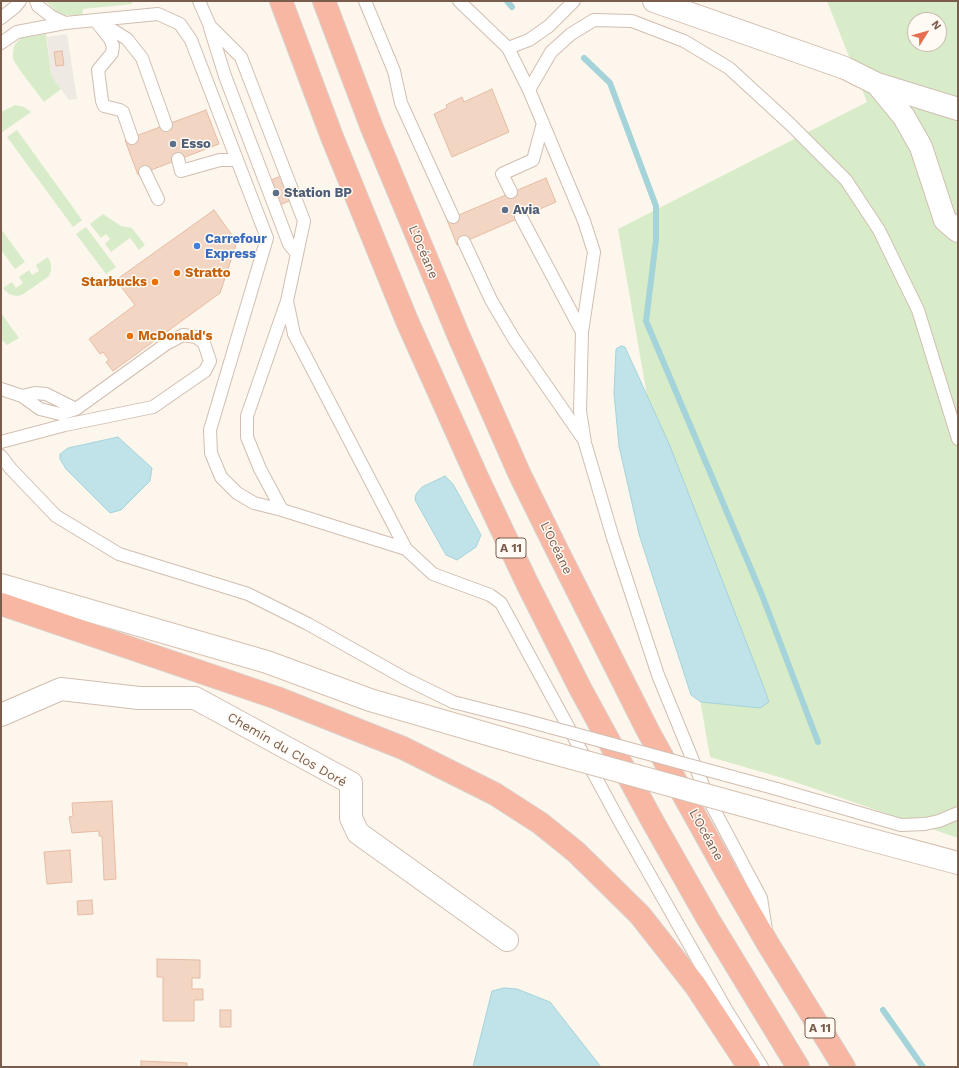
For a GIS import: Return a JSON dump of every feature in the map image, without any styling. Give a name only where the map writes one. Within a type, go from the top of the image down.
[{"type":"highway","name":"A 11","points":[[281,1],[332,137],[407,321],[477,477],[527,583],[580,688],[653,822],[708,919],[798,1067]]},
{"type":"highway","name":"L’Océane","points":[[324,1],[398,192],[460,339],[520,475],[648,731],[768,944],[844,1067]]},
{"type":"highway","points":[[1,604],[276,698],[403,748],[495,794],[540,823],[576,852],[640,914],[695,985],[749,1067]]},
{"type":"street","points":[[654,1],[845,68],[877,84],[958,109]]},
{"type":"street","points":[[877,84],[904,117],[921,147],[945,220],[958,230],[958,238]]},
{"type":"street","points":[[1,586],[267,662],[370,700],[539,749],[958,863]]},
{"type":"street","name":"Chemin du Clos Doré","points":[[1,715],[61,689],[139,698],[195,698],[351,783],[351,818],[358,833],[507,940]]},
{"type":"lane","points":[[1,18],[20,1]]},
{"type":"lane","points":[[36,1],[38,6],[51,16],[65,23]]},
{"type":"lane","points":[[199,1],[210,26],[225,76],[289,244],[297,254]]},
{"type":"lane","points":[[365,1],[394,71],[401,103],[453,217]]},
{"type":"lane","points":[[459,1],[508,48],[544,123],[584,220],[594,252],[582,332],[580,411],[585,443],[613,538],[658,675],[709,800],[761,898],[768,944]]},
{"type":"lane","points":[[508,48],[529,40],[549,26],[574,1]]},
{"type":"lane","points":[[1,43],[17,32],[65,23],[158,14],[180,24],[191,40],[267,238],[210,430],[211,453],[221,478],[237,493],[254,503],[282,510],[406,549]]},
{"type":"lane","points":[[95,20],[127,39],[142,58],[166,125]]},
{"type":"lane","points":[[95,20],[110,39],[113,46],[112,54],[98,70],[102,101],[104,106],[123,112],[132,138]]},
{"type":"lane","points":[[529,90],[551,52],[571,34],[594,20],[632,21],[684,41],[729,68],[790,124],[846,180],[879,230],[918,310],[958,439]]},
{"type":"lane","points":[[210,26],[241,57],[304,221],[287,302],[247,416],[246,436],[260,469],[282,510]]},
{"type":"lane","points":[[511,192],[502,174],[533,160],[544,123]]},
{"type":"lane","points":[[178,159],[181,171],[220,160],[237,160]]},
{"type":"lane","points":[[145,172],[158,199]]},
{"type":"lane","points":[[521,217],[582,332]]},
{"type":"lane","points":[[464,242],[491,300],[506,326],[585,443]]},
{"type":"lane","points":[[287,302],[294,334],[406,549],[433,574],[490,595],[501,603],[621,824],[727,1011],[762,1067]]},
{"type":"lane","points":[[1,389],[22,396],[40,410],[60,414],[76,409],[166,344],[183,335],[196,337],[204,343],[210,361],[205,371],[153,407],[65,425],[1,442]]},
{"type":"lane","points":[[1,456],[11,469],[56,516],[119,554],[248,594],[308,624],[406,679],[453,702],[777,789],[901,825],[925,824],[940,821],[958,813]]},
{"type":"shaded area","points":[[67,34],[77,99],[69,100],[51,75],[47,37]]},
{"type":"green space","points":[[45,1],[131,1],[132,4],[83,9],[82,15],[65,15],[55,10]]},
{"type":"green space","points":[[827,1],[958,1],[958,838],[786,779],[710,757],[618,229],[867,102]]},
{"type":"green space","points":[[46,34],[51,75],[61,89],[44,102],[19,69],[13,59],[13,51],[15,44],[21,38]]},
{"type":"green space","points":[[15,105],[24,107],[31,112],[1,133],[1,112]]},
{"type":"green space","points":[[17,130],[82,220],[73,227],[7,137]]},
{"type":"green space","points":[[103,214],[121,226],[132,228],[145,245],[139,250],[130,238],[111,252],[105,244],[110,239],[106,234],[101,238],[90,224]]},
{"type":"green space","points":[[86,227],[116,267],[106,274],[76,234]]},
{"type":"green space","points":[[1,229],[25,262],[15,269],[1,250]]},
{"type":"green space","points":[[48,257],[51,264],[49,276],[22,295],[16,296],[9,294],[3,288],[12,282],[16,288],[23,283],[19,277],[29,270],[32,275],[39,271],[36,265]]},
{"type":"green space","points":[[1,313],[19,338],[7,345],[1,339]]},
{"type":"water","points":[[621,346],[625,347],[670,446],[763,685],[769,702],[760,708],[701,702],[691,695],[639,534],[619,446],[614,393],[616,349]]},
{"type":"water","points":[[118,437],[152,468],[150,481],[121,510],[110,513],[66,469],[60,459],[60,454],[68,448]]},
{"type":"water","points":[[445,476],[453,484],[481,535],[476,547],[457,560],[446,555],[415,500],[416,494],[422,487]]},
{"type":"water","points":[[504,988],[517,989],[550,1002],[601,1067],[473,1067],[492,991]]},
{"type":"building","points":[[62,51],[64,65],[56,66],[54,52]]},
{"type":"building","points":[[492,89],[509,132],[452,157],[434,114],[447,108],[446,105],[462,97],[464,102]]},
{"type":"building","points":[[206,110],[219,144],[138,175],[125,140]]},
{"type":"building","points":[[284,175],[294,199],[270,209],[260,184]]},
{"type":"building","name":"Avia","points":[[546,178],[556,202],[457,245],[447,220]]},
{"type":"building","points":[[214,210],[237,242],[220,293],[113,371],[106,362],[109,360],[103,352],[100,354],[89,339],[135,305],[116,280]]},
{"type":"building","points":[[112,801],[116,879],[104,880],[102,836],[99,836],[99,831],[72,833],[69,817],[73,816],[72,803]]},
{"type":"building","points":[[70,850],[72,882],[47,884],[44,852]]},
{"type":"building","points":[[92,900],[93,914],[78,915],[77,901]]},
{"type":"building","points":[[157,959],[200,960],[200,978],[192,978],[192,989],[203,989],[203,1000],[194,1000],[194,1021],[163,1021],[163,977],[157,977]]},
{"type":"building","points":[[220,1010],[231,1010],[231,1027],[220,1027]]},
{"type":"building","points":[[141,1061],[187,1063],[187,1067],[141,1067]]},
{"type":"waterway","points":[[507,1],[512,7]]},
{"type":"waterway","points":[[584,58],[610,83],[656,206],[656,240],[646,321],[762,595],[818,742]]},
{"type":"waterway","points":[[883,1010],[923,1067]]},
{"type":"place","name":"Esso","points":[[173,144]]},
{"type":"place","name":"Station BP","points":[[276,193]]},
{"type":"place","name":"Avia","points":[[505,210]]},
{"type":"place","name":"Carrefour Express","points":[[197,246]]},
{"type":"place","name":"Stratto","points":[[177,273]]},
{"type":"place","name":"Starbucks","points":[[155,282]]},
{"type":"place","name":"McDonald's","points":[[130,336]]}]
